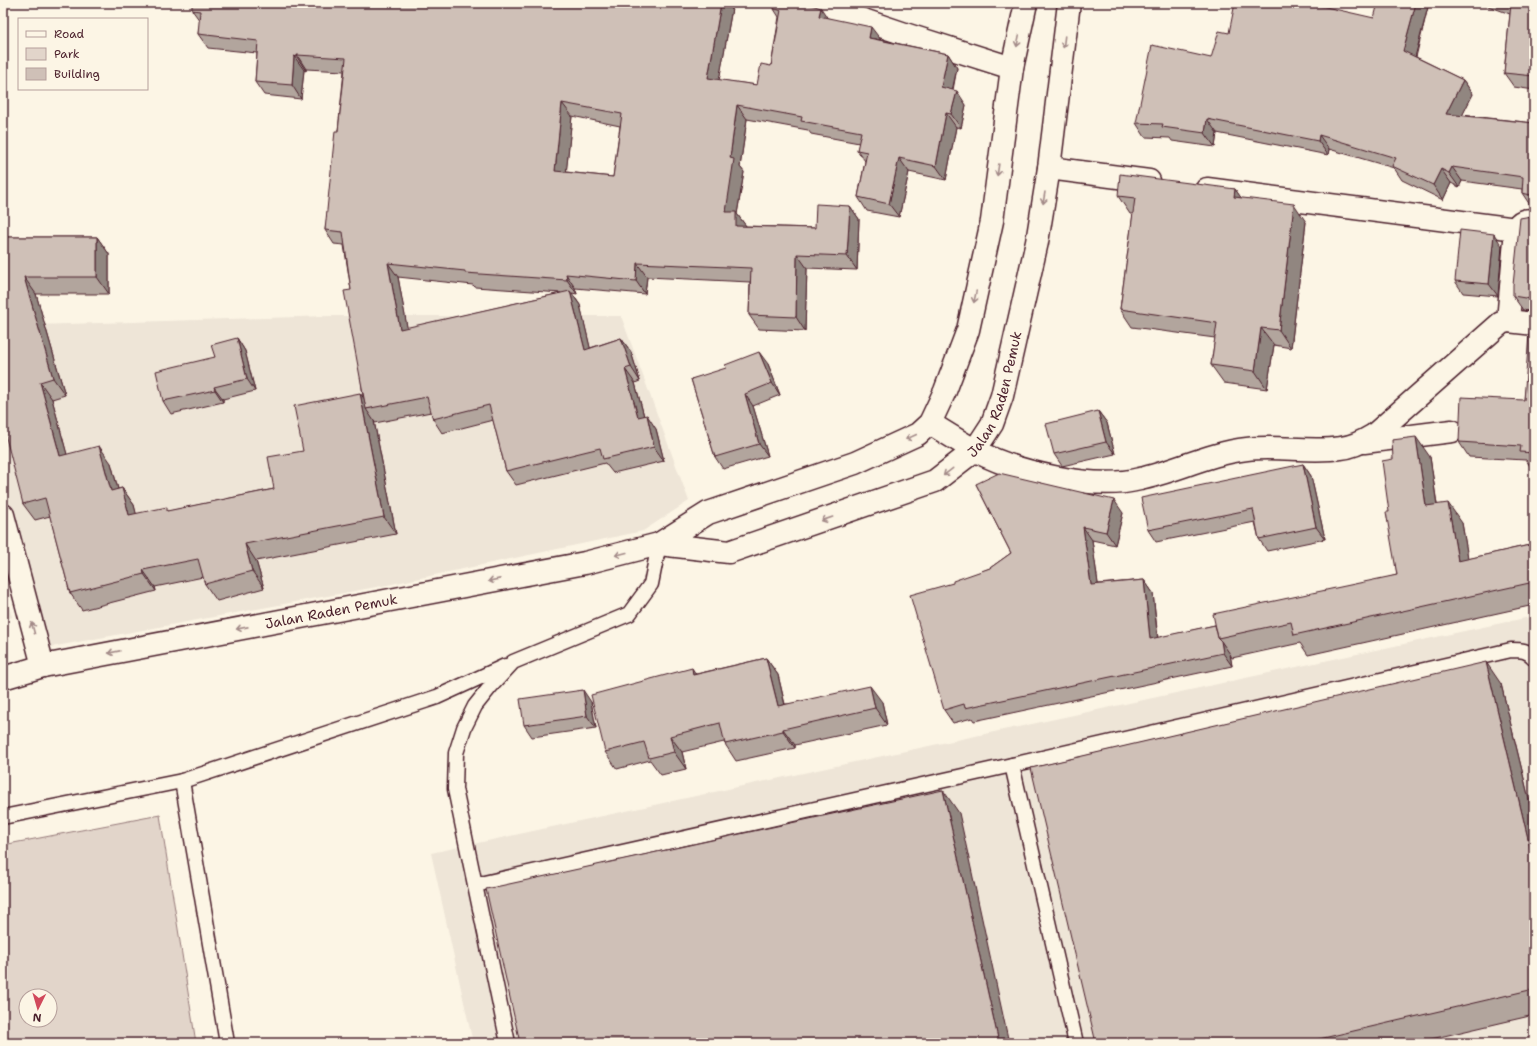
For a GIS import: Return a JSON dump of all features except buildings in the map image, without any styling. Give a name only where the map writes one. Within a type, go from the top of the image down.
[{"type":"main road","points":[[813,3],[1012,68]]},
{"type":"main road","name":"Jalan Raden Pemuk","points":[[3,678],[43,666],[585,563],[659,544],[708,513],[855,463],[918,434],[930,423],[945,391],[968,330],[992,221],[1012,68],[1026,3]]},
{"type":"main road","name":"Jalan Raden Pemuk","points":[[659,544],[729,552],[936,481],[975,450],[992,424],[1002,396],[1037,242],[1049,168],[1069,3]]},
{"type":"main road","points":[[1049,168],[1167,183]]},
{"type":"main road","points":[[1191,186],[1525,224],[1508,321]]},
{"type":"main road","points":[[1361,443],[1374,435],[1501,323],[1508,321],[1534,324]]},
{"type":"main road","points":[[930,423],[975,450],[1017,467],[1083,483],[1112,484],[1140,480],[1206,457],[1248,449],[1341,448],[1361,443],[1452,431]]},
{"type":"main road","points":[[3,515],[43,666]]},
{"type":"lane","points":[[3,818],[182,781],[437,697],[513,662],[629,614],[651,584],[659,544]]},
{"type":"lane","points":[[475,885],[1012,765],[1512,650],[1522,650],[1531,654],[1534,658]]},
{"type":"lane","points":[[508,1043],[455,789],[456,753],[464,728],[475,706],[490,686],[513,662]]},
{"type":"lane","points":[[1012,765],[1076,1043]]},
{"type":"lane","points":[[182,781],[226,1043]]},
{"type":"shaded area","points":[[329,316],[621,316],[689,501],[643,531],[387,585],[40,649],[3,476],[3,326]]},
{"type":"shaded area","points":[[3,586],[12,617],[3,621]]},
{"type":"shaded area","points":[[1534,616],[1534,1043],[473,1043],[431,853]]},
{"type":"green space","points":[[160,815],[196,1043],[3,1043],[3,845]]}]
